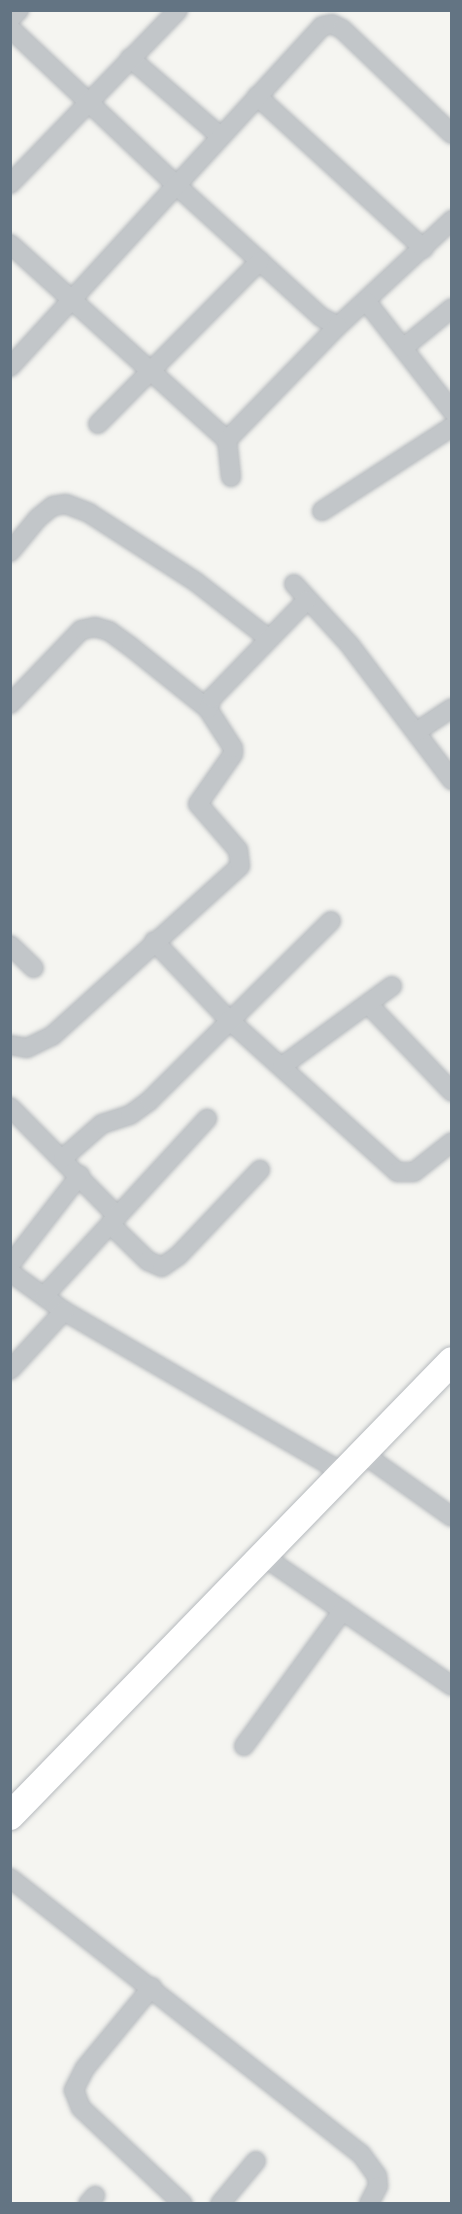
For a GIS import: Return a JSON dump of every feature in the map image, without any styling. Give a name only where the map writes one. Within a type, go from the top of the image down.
[{"type":"main road","points":[[10,1816],[452,1361]]},
{"type":"street","points":[[10,20],[19,10]]},
{"type":"street","points":[[10,184],[88,100],[178,10]]},
{"type":"street","points":[[10,367],[314,32],[332,24],[342,29],[452,134]]},
{"type":"street","points":[[10,28],[176,185],[321,316],[338,326]]},
{"type":"street","points":[[130,58],[220,136]]},
{"type":"street","points":[[257,96],[424,249]]},
{"type":"street","points":[[227,440],[338,326],[424,249],[452,220]]},
{"type":"street","points":[[10,244],[149,372],[227,440],[231,477]]},
{"type":"street","points":[[98,424],[260,261]]},
{"type":"street","points":[[366,301],[452,411]]},
{"type":"street","points":[[403,348],[452,308]]},
{"type":"street","points":[[322,511],[452,427]]},
{"type":"street","points":[[10,552],[38,518],[53,506],[66,504],[89,513],[186,576],[268,638]]},
{"type":"street","points":[[294,584],[349,645],[452,780]]},
{"type":"street","points":[[208,709],[212,698],[307,600]]},
{"type":"street","points":[[10,704],[81,630],[95,627],[123,642],[208,709],[233,754],[198,804],[238,850],[240,866],[154,941],[52,1036],[27,1048],[10,1045]]},
{"type":"street","points":[[416,732],[452,708]]},
{"type":"street","points":[[63,1158],[102,1124],[129,1115],[149,1101],[331,921]]},
{"type":"street","points":[[154,941],[229,1020],[396,1172],[414,1172],[452,1142]]},
{"type":"street","points":[[10,945],[34,968]]},
{"type":"street","points":[[282,1066],[369,1005],[392,986]]},
{"type":"street","points":[[369,1005],[452,1092]]},
{"type":"street","points":[[10,1107],[80,1175],[148,1261],[162,1267],[178,1256],[260,1170]]},
{"type":"street","points":[[44,1296],[207,1119]]},
{"type":"street","points":[[10,1265],[80,1175]]},
{"type":"street","points":[[10,1272],[64,1311],[452,1517]]},
{"type":"street","points":[[10,1370],[64,1311]]},
{"type":"street","points":[[263,1556],[452,1686]]},
{"type":"street","points":[[244,1746],[343,1611]]},
{"type":"street","points":[[10,1878],[152,1987],[361,2154],[377,2176],[378,2186],[369,2204]]},
{"type":"street","points":[[152,1987],[85,2068],[74,2090],[81,2108],[183,2204]]},
{"type":"street","points":[[220,2204],[256,2161]]}]
